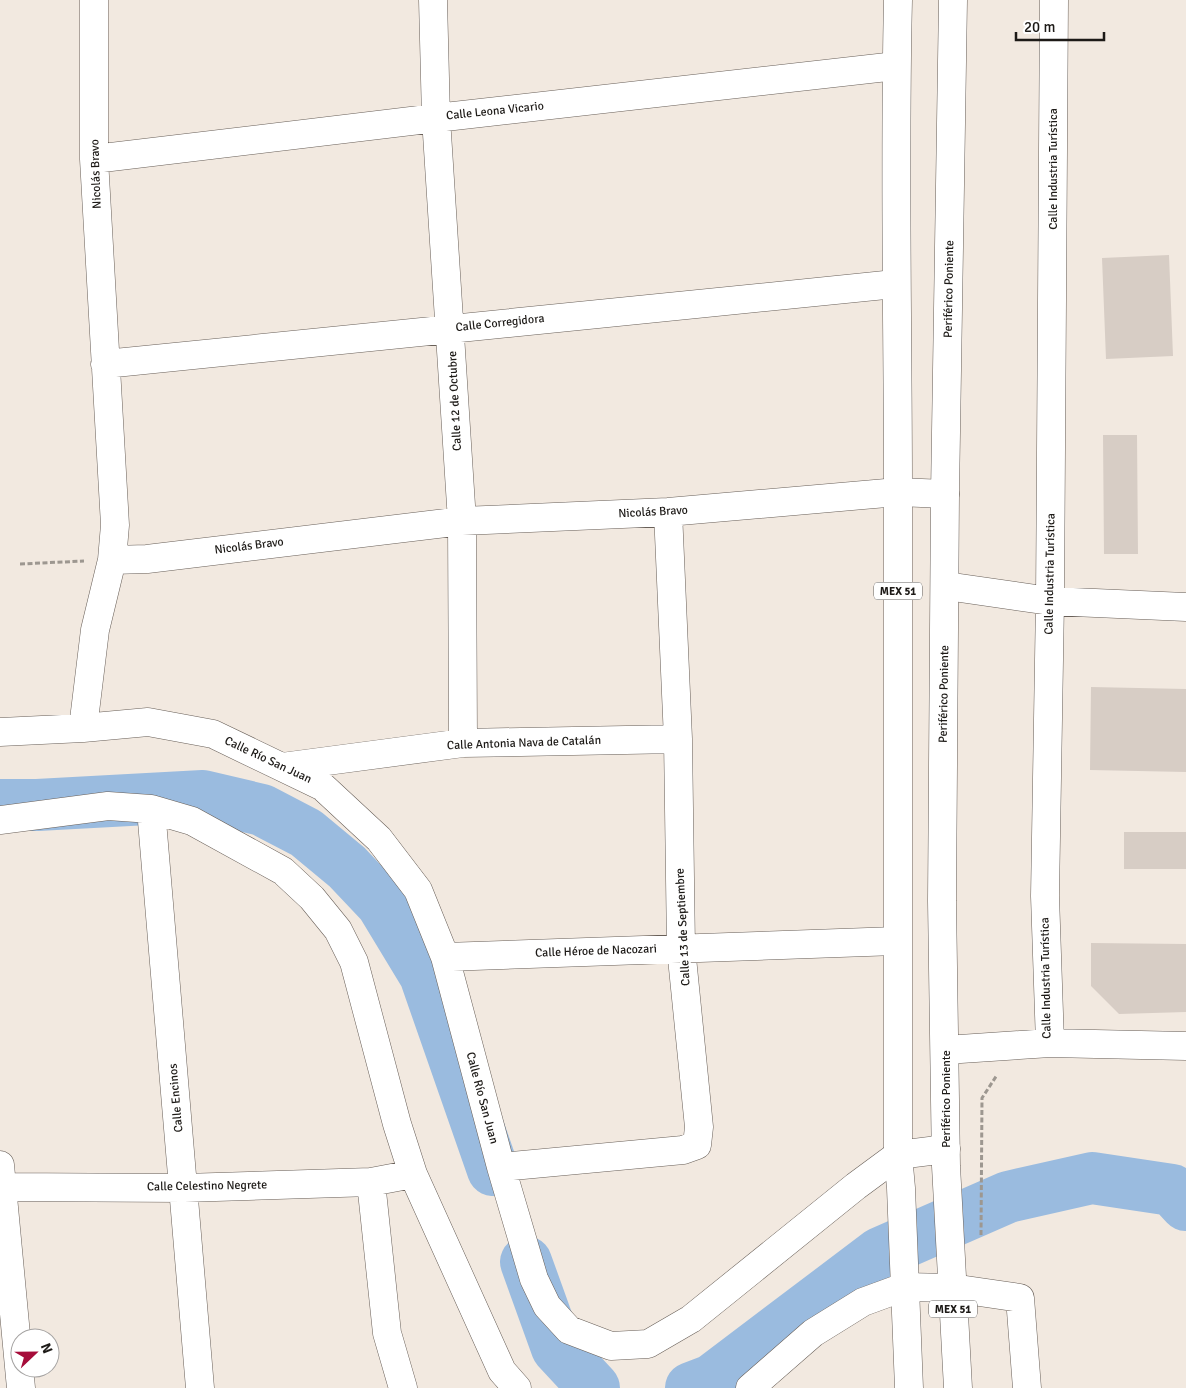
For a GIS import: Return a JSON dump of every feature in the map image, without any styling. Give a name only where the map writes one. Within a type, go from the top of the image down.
[{"type":"street","name":"Nicolás Bravo","points":[[94,0],[94,159],[115,525],[112,560],[147,558],[462,521],[668,512],[898,492],[946,494]]},
{"type":"street","name":"Calle 12 de Octubre","points":[[433,0],[436,118],[462,521],[463,743]]},
{"type":"street","name":"MEX 51","points":[[898,0],[895,284],[898,492],[896,941],[899,1168],[909,1388]]},
{"type":"street","name":"Periférico Poniente","points":[[954,0],[942,901],[946,1158],[958,1388]]},
{"type":"street","name":"Calle Industria Turística","points":[[945,1050],[1050,1044],[1045,896],[1050,601],[1054,0]]},
{"type":"street","name":"Calle Leona Vicario","points":[[94,159],[896,66]]},
{"type":"street","name":"Calle Corregidora","points":[[105,364],[895,284]]},
{"type":"street","name":"Calle 13 de Septiembre","points":[[501,1167],[683,1150],[697,1144],[699,1127],[681,948],[678,739],[668,512]]},
{"type":"street","points":[[83,728],[95,630],[112,560]]},
{"type":"street","points":[[946,586],[1050,601],[1186,607]]},
{"type":"street","name":"Calle Río San Juan","points":[[0,732],[83,728],[148,722],[213,734],[323,786],[379,840],[418,890],[445,957],[501,1167],[534,1279],[547,1306],[569,1330],[611,1346],[648,1344],[691,1319],[856,1186],[899,1168],[946,1158]]},
{"type":"street","name":"Calle Antonia Nava de Catalán","points":[[282,766],[463,743],[678,739]]},
{"type":"street","points":[[0,820],[108,806],[151,809],[192,820],[283,871],[312,898],[338,930],[354,962],[396,1124],[413,1174],[502,1371],[517,1388]]},
{"type":"street","name":"Calle Encinos","points":[[151,809],[200,1388]]},
{"type":"street","name":"Calle Héroe de Nacozari","points":[[445,957],[896,941]]},
{"type":"street","points":[[1050,1044],[1186,1046]]},
{"type":"street","name":"Calle Celestino Negrete","points":[[0,1180],[184,1188],[371,1182],[413,1174]]},
{"type":"street","points":[[0,1180],[21,1388]]},
{"type":"street","points":[[371,1182],[387,1333],[402,1388]]},
{"type":"street","points":[[750,1388],[813,1333],[863,1302],[904,1287],[952,1288],[1020,1298],[1027,1388]]},
{"type":"path","points":[[20,564],[112,560]]},
{"type":"building","points":[[1169,255],[1173,356],[1106,359],[1102,258]]},
{"type":"building","points":[[1103,435],[1137,435],[1138,554],[1104,554]]},
{"type":"building","points":[[1091,687],[1186,689],[1186,772],[1090,770]]},
{"type":"building","points":[[1124,832],[1186,832],[1186,869],[1124,869]]},
{"type":"building","points":[[1091,943],[1186,944],[1186,1012],[1119,1014],[1091,986]]},
{"type":"waterway","points":[[0,805],[37,805],[203,796],[262,810],[306,833],[347,867],[382,904],[425,975],[493,1170]]},
{"type":"waterway","points":[[691,1388],[712,1380],[880,1253],[1008,1197],[1092,1178],[1172,1190],[1186,1205]]},
{"type":"waterway","points":[[526,1262],[557,1348],[594,1388]]}]
